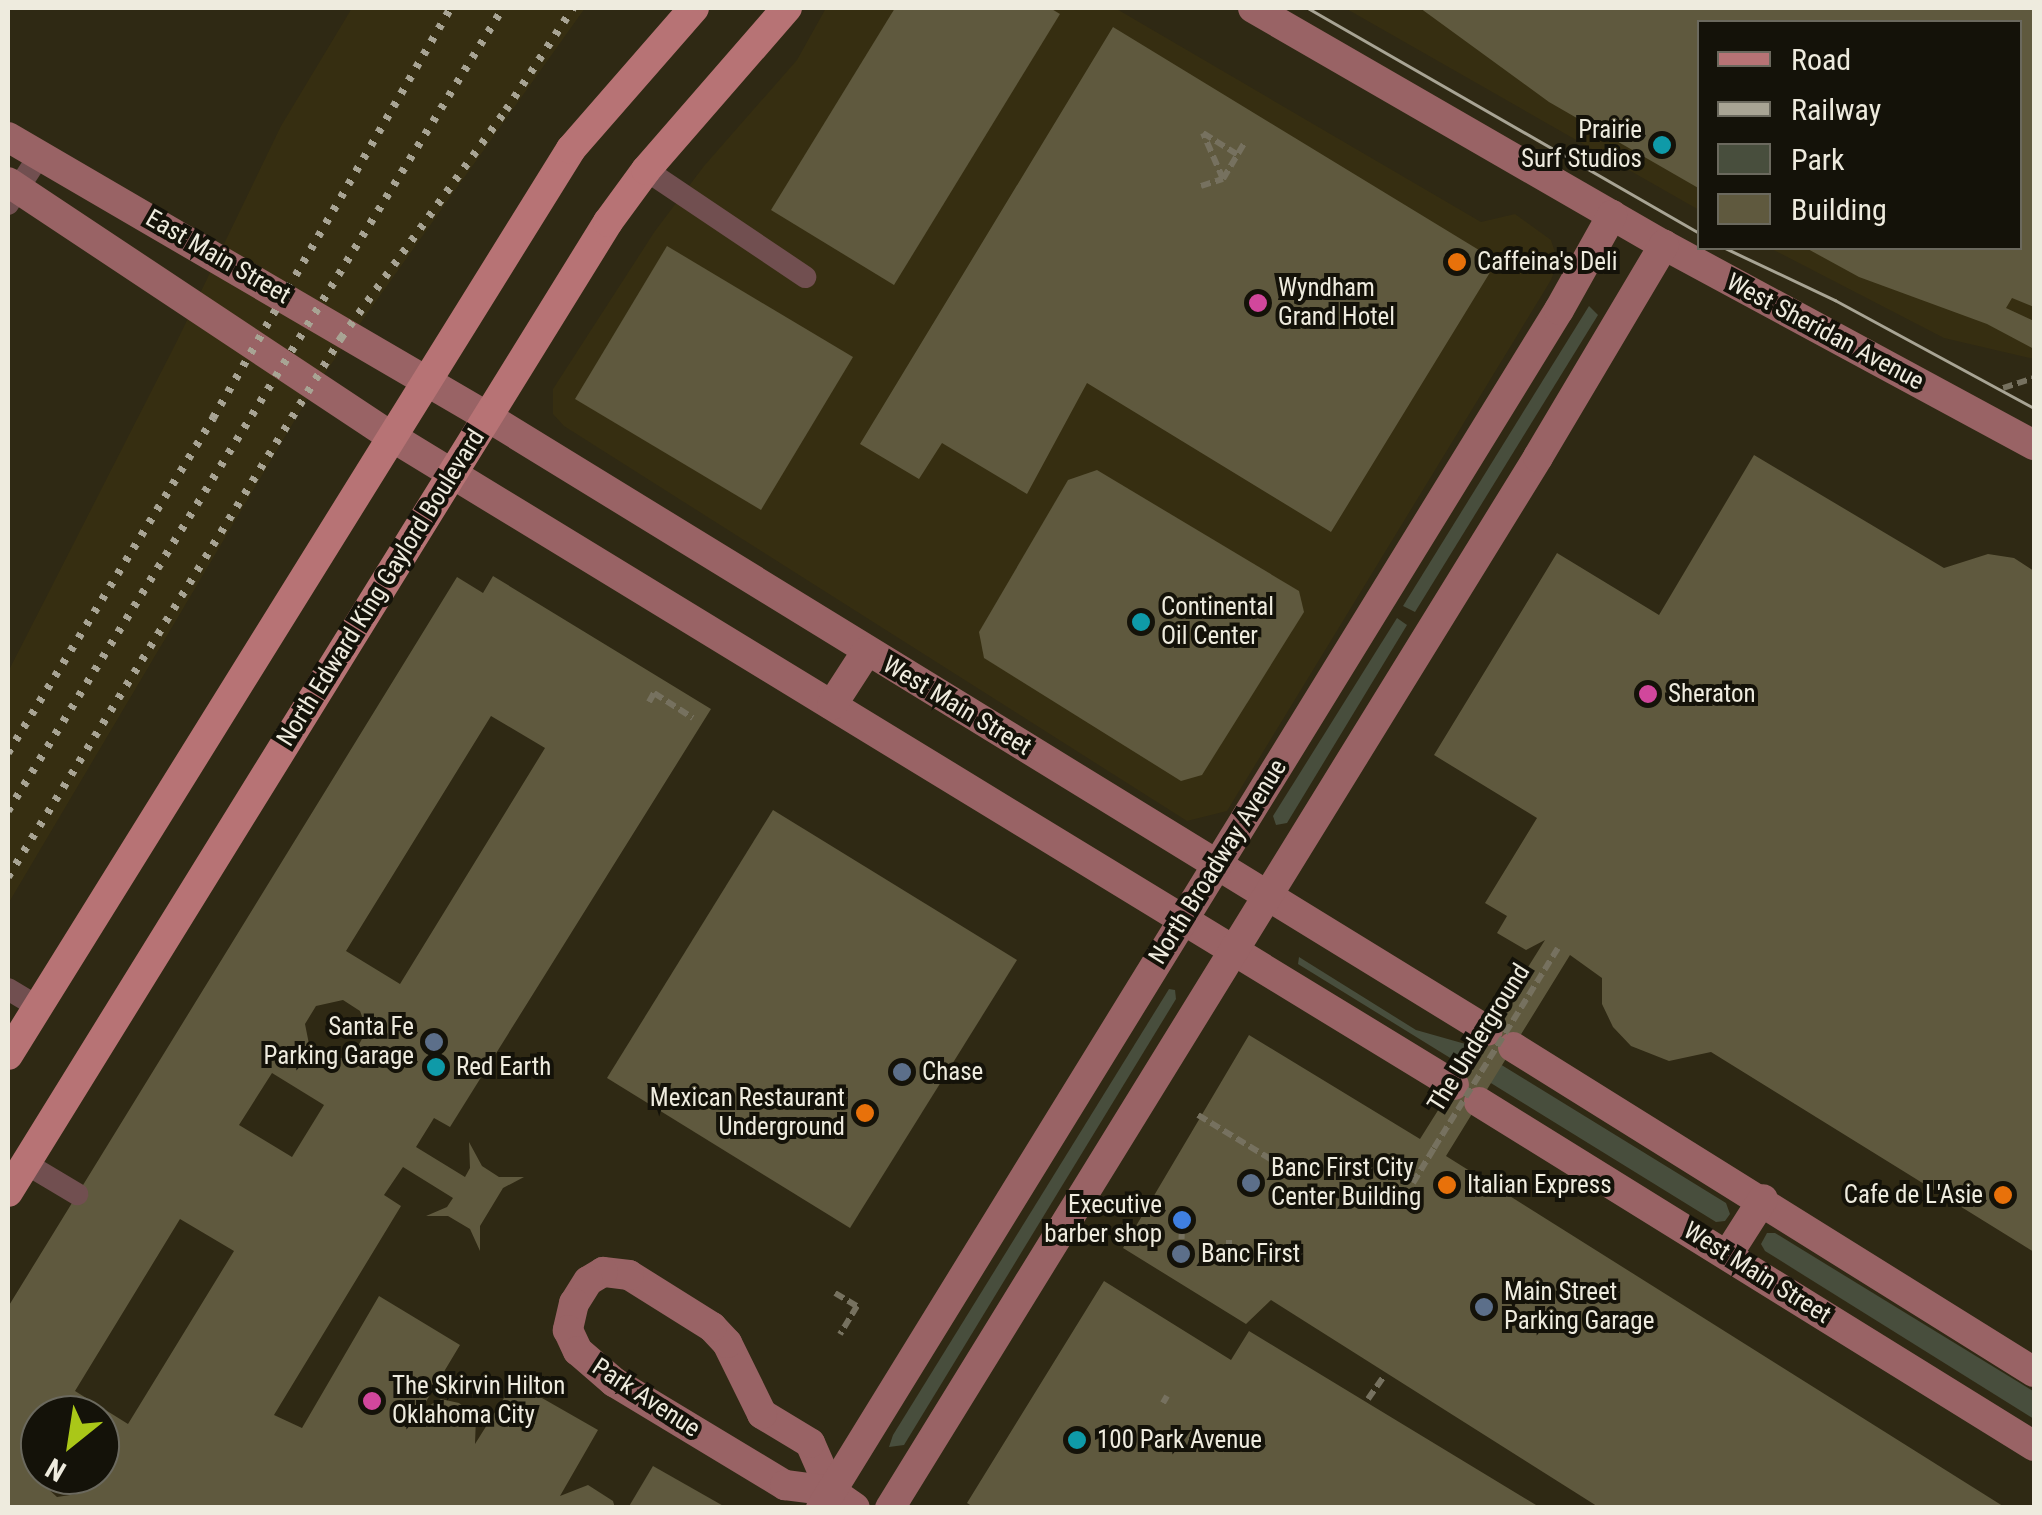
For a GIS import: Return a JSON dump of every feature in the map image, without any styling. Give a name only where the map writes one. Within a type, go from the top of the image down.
[{"type":"main road","points":[[8,1055],[571,150],[694,8]]},
{"type":"main road","name":"North Edward King Gaylord Boulevard","points":[[8,1192],[16,1153],[452,474],[608,222],[646,170],[787,8]]},
{"type":"main road","name":"West Sheridan Avenue","points":[[1253,8],[1612,215],[2034,445]]},
{"type":"main road","name":"East Main Street","points":[[8,137],[426,380]]},
{"type":"main road","name":"East Main Street","points":[[12,192],[392,437]]},
{"type":"main road","name":"North Broadway Avenue","points":[[836,1502],[1181,921],[1559,310],[1612,215]]},
{"type":"main road","points":[[890,1508],[1664,244]]},
{"type":"main road","name":"West Main Street","points":[[426,380],[1762,1199],[2034,1372]]},
{"type":"main road","name":"West Main Street","points":[[392,437],[1467,1093],[2034,1446]]},
{"type":"main road","points":[[832,705],[867,651]]},
{"type":"main road","points":[[1728,1254],[1762,1199]]},
{"type":"main road","name":"Park Avenue","points":[[603,1272],[629,1275],[712,1328],[727,1343],[762,1414],[810,1443],[836,1502],[785,1485],[614,1382],[578,1351],[568,1330],[574,1303],[588,1280],[603,1272]]},
{"type":"lane","points":[[12,192],[41,154]]},
{"type":"lane","points":[[646,170],[805,277]]},
{"type":"lane","points":[[8,989],[38,1007]]},
{"type":"lane","points":[[16,1153],[76,1194]]},
{"type":"path","points":[[1223,179],[1203,132],[1237,154]]},
{"type":"path","points":[[1202,186],[1223,179],[1245,142]]},
{"type":"path","points":[[649,702],[654,693],[693,718]]},
{"type":"path","name":"The Underground","points":[[1412,1183],[1558,948]]},
{"type":"path","points":[[1198,1115],[1233,1142],[1245,1144],[1290,1171]]},
{"type":"path","points":[[1239,1151],[1245,1144]]},
{"type":"path","points":[[1181,1254],[1182,1220]]},
{"type":"path","points":[[1119,1233],[1128,1222]]},
{"type":"path","points":[[1228,1240],[1229,1256]]},
{"type":"path","points":[[835,1293],[857,1306],[840,1334]]},
{"type":"path","points":[[1368,1399],[1385,1375]]},
{"type":"shaded area","points":[[352,8],[585,8],[312,391],[8,904],[8,672],[177,341],[281,126]]},
{"type":"shaded area","points":[[826,8],[1115,8],[1481,222],[1515,214],[1551,240],[1558,262],[1551,280],[1227,811],[1187,821],[564,426],[553,414],[553,389],[655,231],[704,166],[797,60]]},
{"type":"shaded area","name":"Prairie Surf Studios","points":[[1345,8],[2034,8],[2034,359],[1944,338],[1774,250],[2022,250],[2022,20],[1697,20],[1697,209]]},
{"type":"green space","points":[[1589,306],[1598,315],[1415,612],[1403,606]]},
{"type":"green space","points":[[1397,618],[1407,625],[1287,823],[1276,825],[1273,816]]},
{"type":"green space","points":[[1299,957],[1416,1030],[1469,1045],[1726,1203],[1730,1214],[1725,1221],[1716,1222],[1298,964]]},
{"type":"green space","points":[[1169,989],[1175,990],[1176,999],[904,1445],[889,1447],[893,1435]]},
{"type":"green space","points":[[1767,1233],[1775,1233],[2033,1391],[2034,1419],[1765,1251],[1761,1244]]},
{"type":"building","points":[[895,8],[1050,8],[1060,14],[894,285],[771,210]]},
{"type":"building","name":"Prairie Surf Studios","points":[[1420,8],[2034,8],[2034,307],[2012,298],[2006,308],[2034,321],[2034,349],[1987,324],[1859,277],[1810,250],[2022,250],[2022,20],[1697,20],[1697,187],[1549,102]]},
{"type":"building","points":[[1113,27],[1497,261],[1331,532],[1087,383],[1027,494],[942,443],[919,479],[860,444]]},
{"type":"building","points":[[667,246],[853,357],[761,510],[575,399]]},
{"type":"building","points":[[1754,455],[1944,568],[1988,554],[2014,558],[2034,571],[2034,1252],[1711,1052],[1669,1061],[1631,1046],[1613,1027],[1602,1004],[1602,978],[1570,955],[1446,1156],[2006,1508],[1600,1508],[1271,1300],[1246,1324],[1123,1248],[1249,1035],[1420,1139],[1545,940],[1526,950],[1497,933],[1507,916],[1485,903],[1537,818],[1434,755],[1557,553],[1659,615]]},
{"type":"building","name":"Continental Oil Center","points":[[1097,470],[1299,591],[1304,612],[1202,775],[1181,781],[984,658],[979,632],[1068,480]]},
{"type":"building","name":"Santa Fe Parking Garage","points":[[493,576],[711,709],[450,1127],[434,1118],[416,1147],[465,1177],[470,1168],[469,1142],[482,1166],[499,1177],[524,1177],[503,1188],[480,1226],[480,1251],[470,1229],[448,1216],[426,1216],[447,1207],[453,1198],[403,1167],[384,1195],[401,1206],[274,1415],[302,1428],[379,1296],[460,1345],[421,1410],[441,1399],[459,1403],[476,1417],[475,1444],[514,1382],[598,1430],[560,1496],[588,1485],[613,1501],[615,1508],[8,1508],[8,1307],[457,577],[483,593]],"holes":[[[491,716],[545,748],[400,984],[346,951]],[[343,1000],[360,1011],[367,1030],[353,1055],[333,1060],[309,1044],[305,1024],[316,1006]],[[272,1073],[324,1105],[292,1157],[239,1125]],[[180,1219],[234,1251],[128,1424],[120,1419],[120,1495],[20,1495],[20,1395],[81,1395],[75,1391]]]},
{"type":"building","points":[[773,810],[1017,960],[850,1228],[607,1078]]},
{"type":"building","points":[[1104,1281],[1231,1360],[1249,1331],[1541,1508],[975,1508],[967,1503]]},
{"type":"building","points":[[653,1466],[727,1508],[628,1508]]},
{"type":"tram line","points":[[1308,8],[1697,231]]},
{"type":"tram line","points":[[1729,250],[1835,300],[2034,408]]},
{"type":"railway","points":[[8,753],[213,418],[451,8]]},
{"type":"railway","points":[[8,811],[503,8]]},
{"type":"railway","points":[[8,877],[341,338],[506,110],[573,8]]},
{"type":"place","name":"Prairie Surf Studios","points":[[1662,145]]},
{"type":"place","name":"Caffeina's Deli","points":[[1457,262]]},
{"type":"place","name":"Wyndham Grand Hotel","points":[[1258,303]]},
{"type":"place","name":"Continental Oil Center","points":[[1141,622]]},
{"type":"place","name":"Sheraton","points":[[1648,694]]},
{"type":"place","name":"Santa Fe Parking Garage","points":[[434,1042]]},
{"type":"place","name":"Red Earth","points":[[436,1067]]},
{"type":"place","name":"Chase","points":[[902,1072]]},
{"type":"place","name":"Mexican Restaurant Underground","points":[[865,1113]]},
{"type":"place","name":"Banc First City Center Building","points":[[1251,1183]]},
{"type":"place","name":"Italian Express","points":[[1447,1185]]},
{"type":"place","name":"Cafe de L'Asie","points":[[2003,1195]]},
{"type":"place","name":"Executive barber shop","points":[[1182,1220]]},
{"type":"place","name":"Banc First","points":[[1181,1254]]},
{"type":"place","name":"Main Street Parking Garage","points":[[1484,1307]]},
{"type":"place","name":"The Skirvin Hilton Oklahoma City","points":[[372,1401]]},
{"type":"place","name":"100 Park Avenue","points":[[1077,1440]]}]
